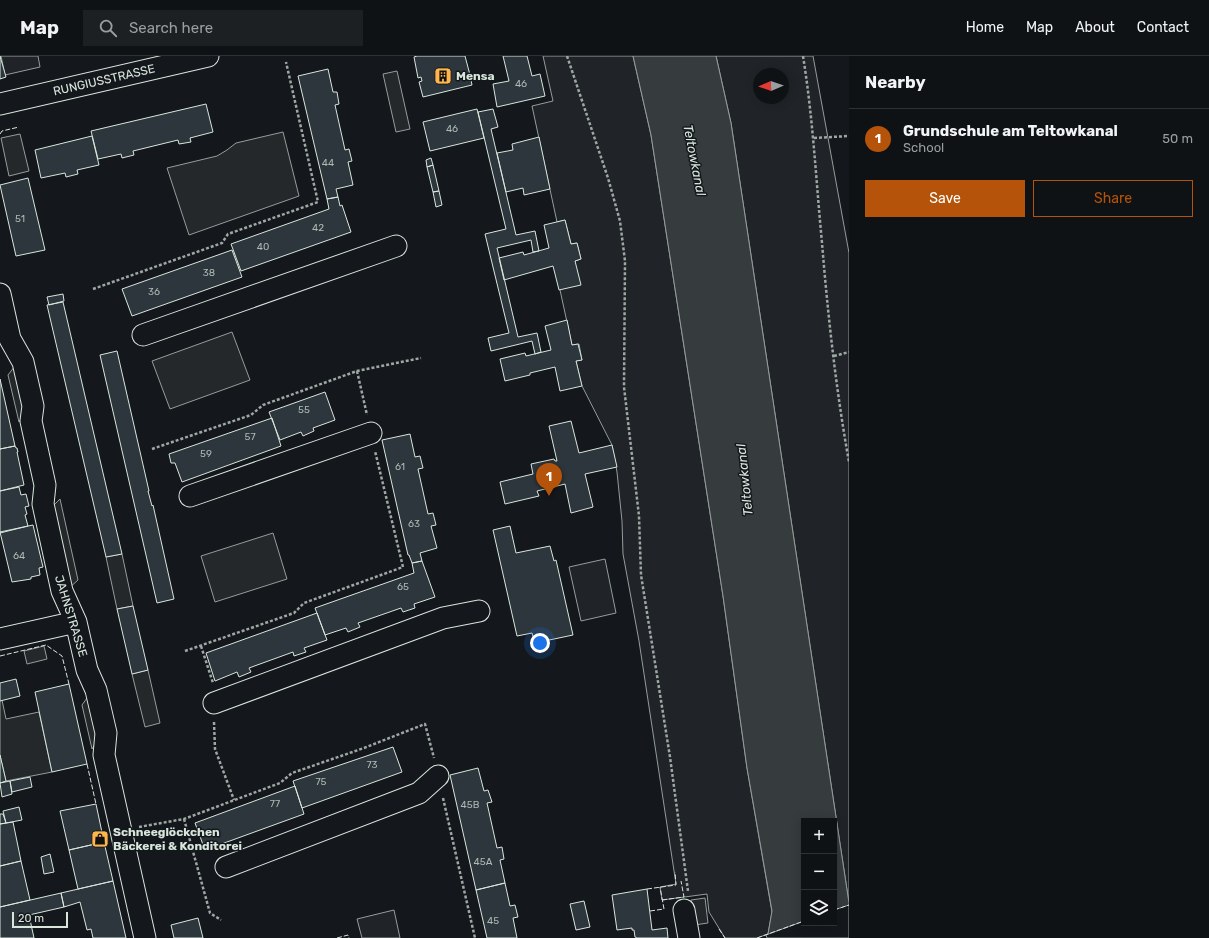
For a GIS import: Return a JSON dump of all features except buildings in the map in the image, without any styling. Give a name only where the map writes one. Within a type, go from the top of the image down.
[{"type":"street","name":"RUNGIUSSTRASSE","points":[[0,104],[208,56]]},
{"type":"street","points":[[143,335],[396,246]]},
{"type":"street","name":"JAHNSTRASSE","points":[[0,294],[10,339],[23,362],[33,406],[31,421],[45,486],[43,504],[62,591],[76,622],[87,670],[96,690],[106,733],[104,755],[145,938]]},
{"type":"street","points":[[190,496],[371,433]]},
{"type":"street","points":[[214,703],[443,618],[479,611]]},
{"type":"street","points":[[0,639],[76,622]]},
{"type":"street","points":[[226,867],[419,794],[438,776]]},
{"type":"street","points":[[684,910],[689,938]]},
{"type":"path","points":[[567,56],[608,178],[620,221],[625,268],[624,387],[639,516],[641,575],[670,757],[686,871],[689,900],[684,910]]},
{"type":"path","points":[[803,56],[814,138],[822,244],[834,356],[849,462]]},
{"type":"path","points":[[92,289],[222,243],[228,234],[318,202],[286,62]]},
{"type":"path","points":[[814,138],[849,136]]},
{"type":"path","points":[[834,356],[849,352]]},
{"type":"path","points":[[152,449],[251,415],[263,405],[357,371],[421,358]]},
{"type":"path","points":[[185,651],[294,613],[304,603],[403,567],[357,371]]},
{"type":"path","points":[[143,826],[184,819],[280,783],[292,773],[364,748],[425,724],[475,938]]},
{"type":"path","points":[[184,819],[210,913],[221,920]]},
{"type":"shaded area","points":[[1,56],[38,56],[40,67],[5,75]]},
{"type":"shaded area","points":[[543,56],[633,56],[651,135],[723,596],[747,768],[772,912],[768,934],[757,938],[725,938],[709,912],[707,894],[662,900],[660,887],[676,884],[639,641],[623,554],[622,521],[617,472],[612,445],[582,386],[576,361],[582,360],[579,344],[572,345],[560,290],[575,261],[581,259],[577,243],[571,244],[565,220],[557,222],[532,106],[553,101]]},
{"type":"shaded area","points":[[716,56],[813,56],[849,253],[849,903],[731,123]]},
{"type":"shaded area","points":[[397,71],[410,129],[396,132],[383,74]]},
{"type":"shaded area","points":[[283,132],[299,196],[189,235],[167,168],[217,156],[236,143]]},
{"type":"shaded area","points":[[20,134],[29,171],[9,176],[1,138]]},
{"type":"shaded area","points":[[232,332],[250,380],[170,409],[152,361]]},
{"type":"shaded area","points":[[18,362],[28,408],[19,422],[8,375]]},
{"type":"shaded area","points":[[60,499],[78,580],[68,589],[50,509]]},
{"type":"shaded area","points":[[273,533],[287,579],[215,602],[201,556]]},
{"type":"shaded area","points":[[122,554],[133,606],[117,609],[106,557]]},
{"type":"shaded area","points":[[605,559],[616,613],[581,621],[569,567]]},
{"type":"shaded area","points":[[44,646],[47,659],[27,664],[24,651]]},
{"type":"shaded area","points":[[148,670],[160,723],[145,727],[132,674]]},
{"type":"shaded area","points":[[92,691],[101,734],[92,749],[82,705]]},
{"type":"shaded area","points":[[2,700],[6,719],[39,712],[52,772],[6,781],[0,755],[0,701]]},
{"type":"shaded area","points":[[705,898],[708,923],[694,925],[691,900]]},
{"type":"shaded area","points":[[394,910],[400,938],[362,938],[357,919]]},
{"type":"water","name":"Teltowkanal","points":[[633,56],[716,56],[731,123],[836,818],[801,818],[801,926],[837,926],[837,824],[849,903],[849,938],[769,938],[768,934],[772,911],[747,768],[723,596],[651,135]]},
{"type":"pier","points":[[849,905],[849,938],[767,938],[766,935],[801,922],[801,926],[837,926],[837,909]]},
{"type":"fence","points":[[0,134],[2,131],[19,127]]},
{"type":"fence","points":[[0,656],[46,645],[62,656],[69,684]]},
{"type":"fence","points":[[87,764],[96,804]]},
{"type":"fence","points":[[647,889],[676,885],[675,872]]},
{"type":"fence","points":[[662,900],[684,897],[681,881]]},
{"type":"fence","points":[[650,911],[664,909],[660,887]]},
{"type":"fence","points":[[837,909],[849,905]]},
{"type":"fence","points":[[757,938],[801,922]]},
{"type":"fence","points":[[719,929],[725,938]]},
{"type":"fence","points":[[337,938],[348,935],[349,938]]},
{"type":"place","name":"Mensa","points":[[443,76]]},
{"type":"place","name":"Grundschule am Teltowkanal","points":[[549,496]]},
{"type":"place","name":"Schneeglöckchen Bäckerei & Konditorei","points":[[100,839]]}]
